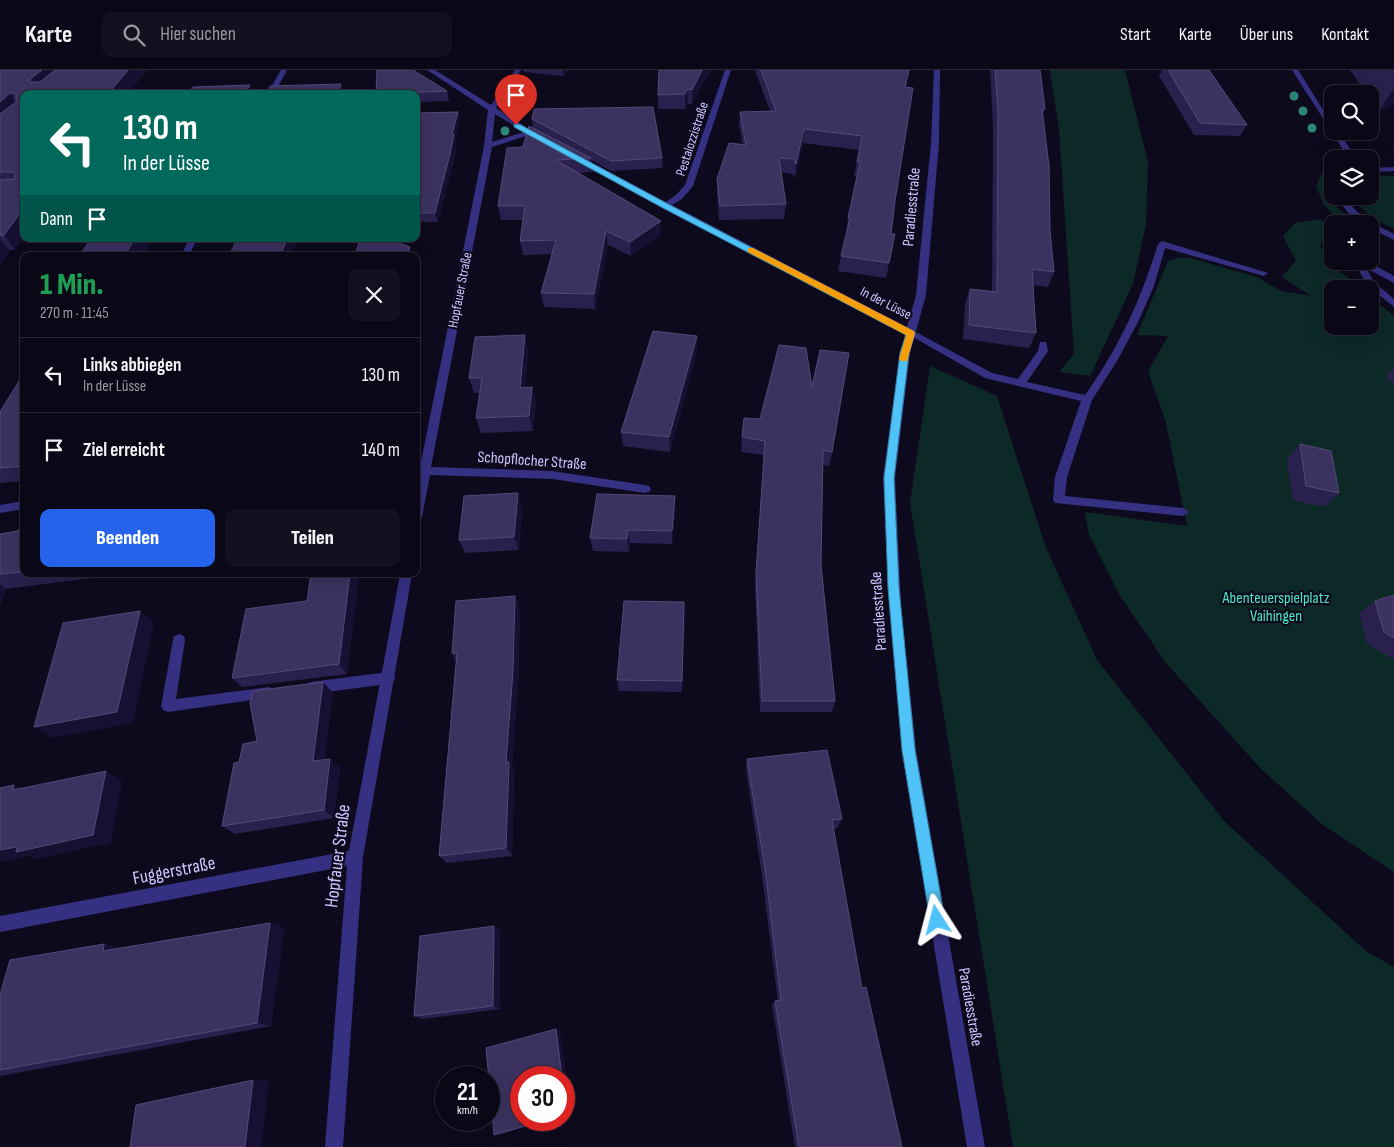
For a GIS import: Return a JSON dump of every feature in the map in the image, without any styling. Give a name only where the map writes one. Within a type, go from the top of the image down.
[{"type":"street","points":[[272,90],[284,70]]},
{"type":"street","points":[[430,70],[546,142]]},
{"type":"street","name":"Hopfauer Straße","points":[[420,471],[488,146],[492,109],[518,70]]},
{"type":"street","name":"Pestalozzistraße","points":[[665,206],[689,186],[728,70]]},
{"type":"street","name":"Paradiesstraße","points":[[937,70],[931,192],[921,295],[905,353],[889,478],[895,606],[909,750],[976,1147]]},
{"type":"street","points":[[1295,70],[1324,116]]},
{"type":"street","points":[[488,146],[529,133]]},
{"type":"street","name":"In der Lüsse","points":[[571,156],[911,333],[989,376],[1087,399]]},
{"type":"street","points":[[1379,170],[1394,169]]},
{"type":"street","points":[[1346,205],[1356,215]]},
{"type":"street","points":[[1379,231],[1394,237]]},
{"type":"street","points":[[1183,512],[1059,500],[1061,476],[1087,399],[1098,384],[1148,291],[1162,244],[1264,273]]},
{"type":"street","points":[[1364,270],[1371,284],[1394,304]]},
{"type":"street","points":[[1376,270],[1394,280]]},
{"type":"street","points":[[1021,383],[1043,351],[1043,344]]},
{"type":"street","name":"Schopflocher Straße","points":[[420,471],[552,475],[645,489]]},
{"type":"street","points":[[0,509],[20,506]]},
{"type":"street","name":"Hopfauer Straße","points":[[334,1147],[355,857],[405,577]]},
{"type":"street","points":[[179,640],[168,706],[283,692]]},
{"type":"street","points":[[302,689],[388,678]]},
{"type":"street","name":"Fuggerstraße","points":[[0,924],[355,857]]},
{"type":"green space","points":[[1050,70],[1125,70],[1148,162],[1146,224],[1133,284],[1090,376],[1059,372],[1074,354],[1059,130]]},
{"type":"green space","points":[[1324,169],[1324,205],[1316,186]]},
{"type":"green space","points":[[1379,176],[1394,176],[1394,229],[1379,222],[1379,215],[1370,215],[1359,205],[1379,205]]},
{"type":"green space","points":[[1324,205],[1336,205],[1344,215],[1333,215]]},
{"type":"green space","name":"Abenteuerspielplatz Vaihingen","points":[[1320,219],[1324,222],[1324,239],[1320,246],[1324,251],[1324,270],[1339,270],[1350,280],[1324,280],[1324,335],[1379,335],[1379,304],[1394,316],[1394,872],[1323,825],[1260,768],[1166,663],[1120,596],[1089,535],[1085,512],[1187,526],[1166,423],[1148,371],[1168,336],[1137,335],[1168,261],[1181,257],[1257,277],[1281,291],[1311,296],[1282,277],[1296,261],[1283,236],[1295,223]]},
{"type":"green space","points":[[930,366],[997,396],[1045,545],[1097,660],[1225,822],[1367,952],[1394,967],[1394,1147],[1013,1147],[910,503]]},
{"type":"building","points":[[0,70],[42,70],[30,79],[30,82],[40,82],[55,70],[128,70],[111,90],[20,90],[20,213],[4,235],[0,235],[0,180],[15,179],[15,174],[14,172],[0,172],[0,114],[16,102],[16,93],[10,93],[0,102]]},
{"type":"building","points":[[377,70],[413,70],[447,91],[420,92],[420,90],[376,90]]},
{"type":"building","points":[[659,70],[702,70],[692,90],[687,89],[685,94],[658,95]]},
{"type":"building","points":[[761,70],[909,70],[905,87],[913,88],[895,201],[891,234],[895,234],[889,263],[841,256],[860,162],[857,162],[862,136],[804,129],[796,164],[794,159],[779,158],[786,204],[720,206],[717,179],[729,143],[746,145],[740,112],[776,111]]},
{"type":"building","points":[[995,70],[1040,70],[1045,109],[1042,109],[1049,166],[1050,230],[1054,272],[1032,269],[1036,333],[969,325],[970,289],[997,292],[998,111]]},
{"type":"building","points":[[1168,70],[1209,70],[1247,125],[1200,123]]},
{"type":"building","points":[[341,84],[339,90],[268,90],[270,86]]},
{"type":"building","points":[[250,85],[247,90],[191,90],[193,87]]},
{"type":"building","points":[[653,107],[662,158],[611,161],[532,119],[534,109]]},
{"type":"building","points":[[458,112],[452,134],[454,134],[450,154],[435,213],[420,213],[420,113]]},
{"type":"building","points":[[529,126],[591,158],[556,160],[661,221],[630,242],[606,231],[594,294],[541,293],[556,240],[520,241],[525,206],[498,206],[507,148],[523,147]]},
{"type":"building","points":[[89,242],[133,242],[127,252],[82,252]]},
{"type":"building","points":[[236,242],[286,242],[282,252],[231,252]]},
{"type":"building","points":[[359,242],[398,242],[410,247],[408,252],[356,252]]},
{"type":"building","points":[[653,331],[697,336],[669,437],[621,432]]},
{"type":"building","points":[[525,335],[520,388],[532,387],[529,416],[476,418],[482,378],[469,378],[475,337]]},
{"type":"building","points":[[779,345],[806,348],[812,387],[820,350],[849,353],[832,452],[823,450],[821,565],[835,701],[762,701],[756,573],[765,441],[742,437],[744,418],[760,419]]},
{"type":"building","points":[[20,380],[20,466],[0,468],[0,412]]},
{"type":"building","points":[[1300,444],[1331,451],[1339,493],[1306,486]]},
{"type":"building","points":[[518,493],[514,537],[459,540],[464,496]]},
{"type":"building","points":[[597,494],[675,496],[672,531],[628,530],[627,539],[590,538]]},
{"type":"building","points":[[19,529],[20,572],[0,574],[0,534],[18,531]]},
{"type":"building","points":[[311,577],[350,577],[339,664],[232,678],[246,609],[307,601]]},
{"type":"building","points":[[1394,595],[1394,638],[1384,632],[1375,601]]},
{"type":"building","points":[[515,596],[513,671],[506,762],[509,762],[506,848],[439,856],[457,653],[452,653],[456,601]]},
{"type":"building","points":[[624,601],[684,602],[682,681],[617,680]]},
{"type":"building","points":[[140,611],[117,712],[34,727],[63,623]]},
{"type":"building","points":[[323,682],[313,761],[330,759],[324,810],[222,826],[234,763],[239,762],[243,744],[257,741],[250,703],[253,691]]},
{"type":"building","points":[[827,750],[842,819],[832,820],[862,988],[866,987],[902,1147],[799,1147],[775,1001],[781,1000],[765,868],[747,759]]},
{"type":"building","points":[[106,771],[93,835],[16,852],[17,847],[0,850],[0,788],[14,785],[13,790]]},
{"type":"building","points":[[270,923],[257,1023],[0,1070],[0,995],[10,960],[104,944],[103,951]]},
{"type":"building","points":[[494,926],[493,1006],[414,1016],[420,936]]},
{"type":"building","points":[[556,1029],[561,1066],[510,1066],[510,1130],[494,1135],[494,1131],[500,1131],[500,1066],[488,1066],[486,1048]]},
{"type":"building","points":[[253,1080],[245,1147],[130,1147],[136,1105]]},
{"type":"slow traffic","points":[[751,250],[911,333],[904,359]]},
{"type":"route","points":[[516,125],[665,206],[911,333],[905,353],[889,478],[895,606],[909,750],[937,920]]}]
